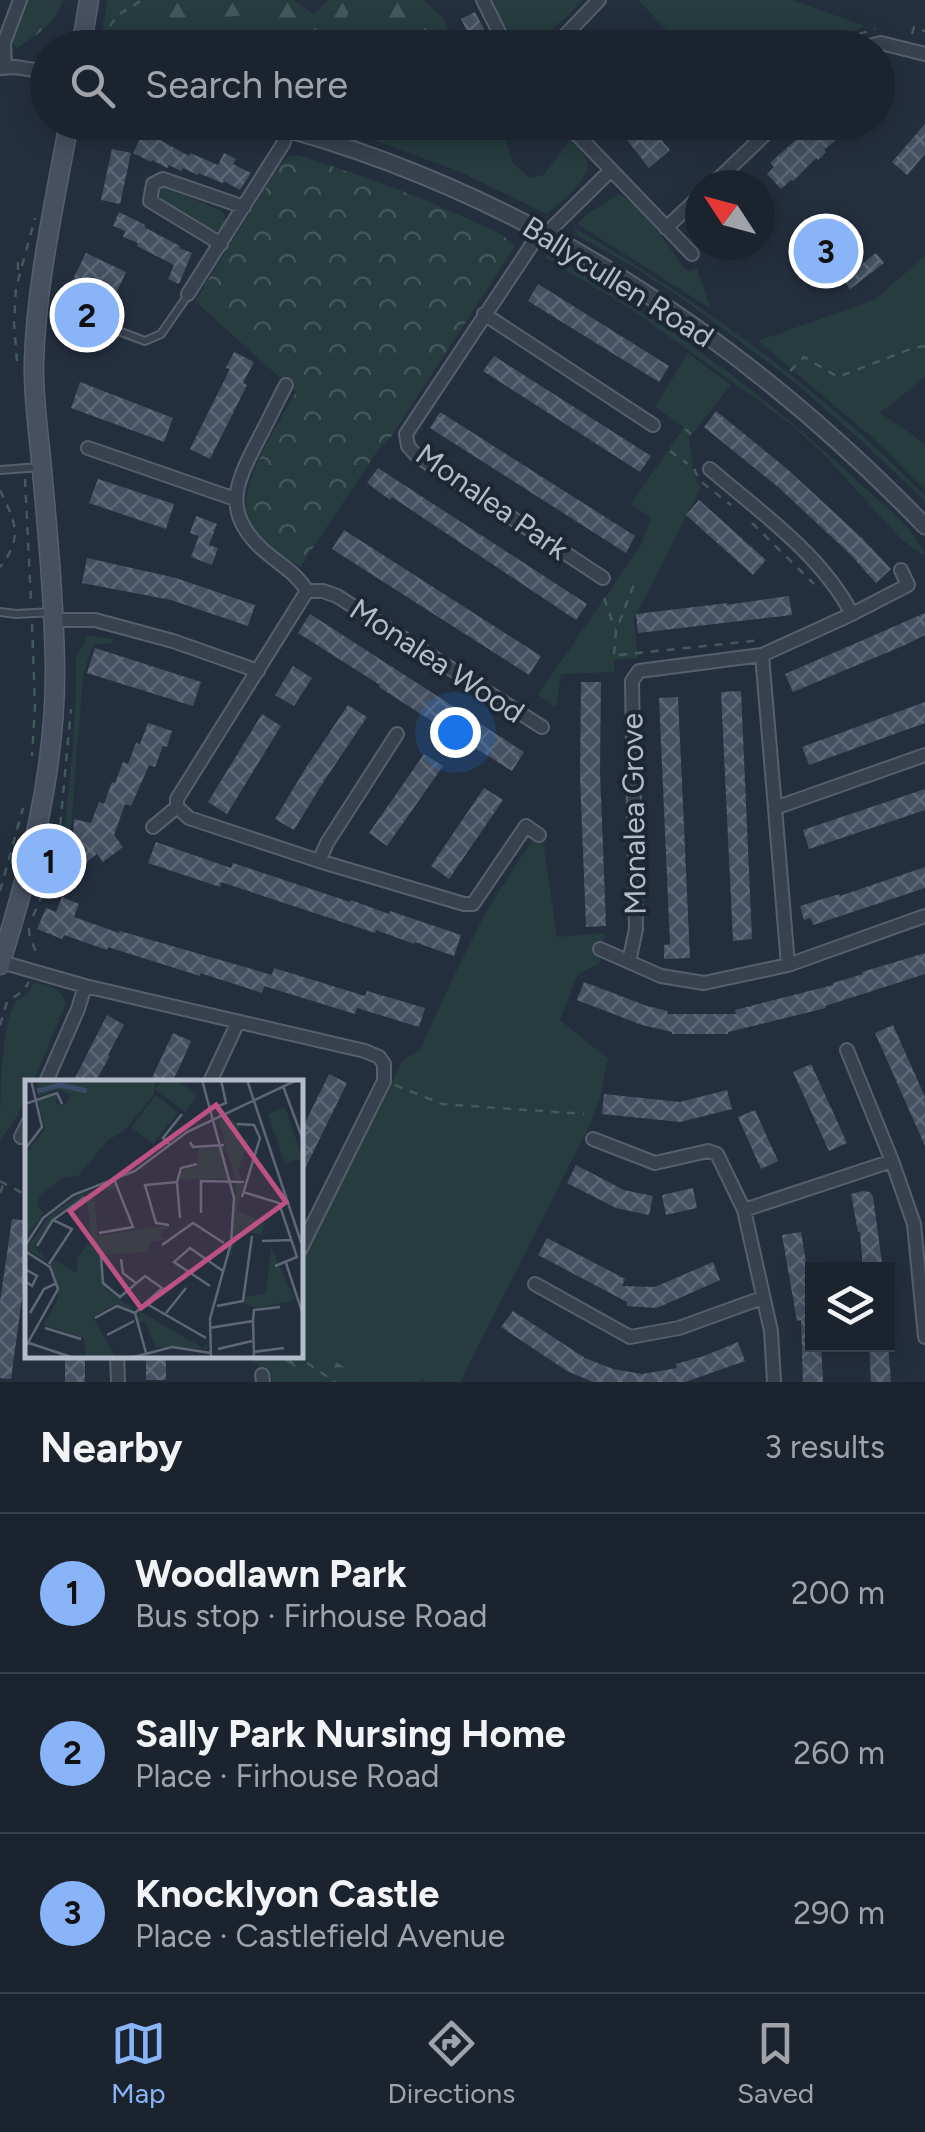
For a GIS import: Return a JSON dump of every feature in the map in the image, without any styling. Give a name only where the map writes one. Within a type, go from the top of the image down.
[{"type":"main road","points":[[89,0],[90,30]]},
{"type":"main road","points":[[0,964],[34,849],[53,728],[53,616],[33,468],[34,366],[38,300],[66,140]]},
{"type":"street","points":[[20,0],[4,43],[2,67],[30,70]]},
{"type":"street","points":[[483,0],[499,30]]},
{"type":"street","points":[[570,30],[599,0]]},
{"type":"street","points":[[895,46],[925,54]]},
{"type":"street","points":[[188,294],[284,140]]},
{"type":"street","name":"Ballycullen Road","points":[[319,140],[404,168],[494,206],[666,306],[760,374],[847,449],[925,526]]},
{"type":"street","points":[[581,140],[685,247]]},
{"type":"street","points":[[728,170],[759,140]]},
{"type":"street","name":"Monalea Park","points":[[604,578],[416,455],[408,446],[406,434],[533,243],[610,171]]},
{"type":"street","points":[[221,244],[150,201],[153,184],[163,179],[244,207]]},
{"type":"street","points":[[666,228],[685,210]]},
{"type":"street","points":[[484,314],[653,425]]},
{"type":"street","points":[[153,827],[177,808],[180,793],[307,591],[300,579],[243,528],[235,498],[239,477],[286,385]]},
{"type":"street","points":[[88,448],[235,498]]},
{"type":"street","points":[[710,469],[780,528],[831,580],[852,614]]},
{"type":"street","name":"Monalea Grove","points":[[629,962],[636,930],[634,676],[639,672],[762,656],[908,585],[901,570]]},
{"type":"street","name":"Monalea Wood","points":[[307,591],[337,596],[542,728]]},
{"type":"street","points":[[53,616],[95,620],[173,641],[258,671]]},
{"type":"street","points":[[762,656],[788,966]]},
{"type":"street","points":[[319,860],[397,734]]},
{"type":"street","points":[[775,808],[925,755]]},
{"type":"street","points":[[177,808],[189,818],[464,904],[474,904],[526,826],[539,835]]},
{"type":"street","name":"Monalea Grove","points":[[600,949],[661,976],[704,983],[788,966],[925,916]]},
{"type":"street","points":[[0,964],[379,1058],[384,1064],[384,1080],[302,1246]]},
{"type":"street","points":[[47,1080],[84,986]]},
{"type":"street","points":[[211,1080],[238,1022]]},
{"type":"street","points":[[847,1050],[914,1224],[925,1338]]},
{"type":"street","points":[[21,1138],[25,1129]]},
{"type":"street","points":[[593,1138],[654,1164],[708,1150],[717,1154],[744,1210],[771,1332],[774,1382]]},
{"type":"street","points":[[744,1210],[892,1161]]},
{"type":"street","points":[[535,1284],[630,1337],[679,1328],[762,1298]]},
{"type":"street","points":[[117,1357],[118,1382]]},
{"type":"lane","points":[[113,329],[145,341],[161,334],[188,294]]},
{"type":"lane","points":[[0,470],[33,468]]},
{"type":"lane","points":[[0,612],[53,616]]},
{"type":"path","points":[[104,30],[142,0]]},
{"type":"path","points":[[911,36],[914,28],[925,31]]},
{"type":"path","points":[[18,276],[34,219]]},
{"type":"path","points":[[17,360],[14,324],[18,255]]},
{"type":"path","points":[[790,372],[804,357],[838,377],[925,346]]},
{"type":"path","points":[[685,429],[692,435]]},
{"type":"path","points":[[670,451],[688,464]]},
{"type":"path","points":[[32,758],[33,468]]},
{"type":"path","points":[[694,468],[700,481],[734,507]]},
{"type":"path","points":[[0,490],[15,521],[13,550],[0,568]]},
{"type":"path","points":[[747,518],[813,583]]},
{"type":"path","points":[[30,577],[36,576]]},
{"type":"path","points":[[616,630],[634,584]]},
{"type":"path","points":[[604,598],[616,630],[616,654],[763,639]]},
{"type":"path","points":[[0,890],[26,800]]},
{"type":"path","points":[[0,1026],[8,1002],[30,981]]},
{"type":"path","points":[[389,1083],[442,1104],[584,1114]]},
{"type":"path","points":[[0,1193],[2,1182],[25,1194]]},
{"type":"path","points":[[298,1357],[335,1382]]},
{"type":"green space","points":[[27,0],[63,0],[44,28],[30,30],[30,39],[16,48],[11,41]]},
{"type":"green space","points":[[108,0],[293,0],[314,15],[328,0],[423,0],[443,18],[448,30],[102,30]]},
{"type":"green space","points":[[196,0],[188,17],[138,30],[116,30],[116,29],[154,3]]},
{"type":"green space","points":[[223,0],[293,0],[314,15],[328,0],[423,0],[443,18],[448,30],[380,30],[370,6],[350,5],[345,30],[272,30],[244,15],[225,17]]},
{"type":"green space","points":[[492,0],[582,0],[549,30],[509,30]]},
{"type":"green space","points":[[638,0],[792,0],[865,26],[855,30],[667,30]]},
{"type":"green space","points":[[373,140],[505,140],[513,163],[530,178],[544,175],[570,140],[574,140],[588,165],[584,177],[547,214],[458,171]]},
{"type":"green space","points":[[298,155],[425,200],[503,236],[514,245],[391,437],[380,447],[300,567],[261,541],[246,515],[246,497],[259,459],[296,392],[195,301],[280,165],[288,157]]},
{"type":"green space","points":[[165,187],[220,210],[226,224],[209,232],[163,202],[158,195]]},
{"type":"green space","points":[[619,194],[646,217],[684,268],[697,268],[710,308],[577,224]]},
{"type":"green space","points":[[573,227],[713,317],[802,384],[885,457],[925,496],[925,501],[793,381],[684,300],[578,236]]},
{"type":"green space","points":[[549,254],[674,333],[790,421],[890,510],[915,537],[925,555],[902,540],[792,425],[631,309],[545,258]]},
{"type":"green space","points":[[925,256],[925,377],[880,413],[925,446],[925,490],[873,438],[758,341],[874,300]]},
{"type":"green space","points":[[688,353],[731,385],[689,438],[691,468],[701,487],[634,619],[638,658],[614,660],[614,672],[561,674],[556,707],[538,695],[641,545],[651,518],[631,504],[684,427],[655,407]]},
{"type":"green space","points":[[88,635],[113,639],[112,643],[95,645],[83,676],[67,879],[56,875],[62,855],[71,767],[76,659]]},
{"type":"green space","points":[[541,826],[557,937],[605,933],[600,963],[578,974],[560,1020],[608,1059],[590,1124],[460,1382],[272,1382],[267,1370],[251,1357],[302,1357],[302,1262],[403,1060],[420,1050],[487,910]]},
{"type":"green space","points":[[33,983],[44,984],[61,994],[66,1004],[34,1080],[25,1080],[23,1106],[0,1140],[6,1031],[15,1003],[28,994]]},
{"type":"green space","points":[[302,1341],[344,1367],[359,1382],[325,1382],[279,1357],[302,1357]]},
{"type":"building","points":[[475,12],[484,30],[466,30],[461,19]]},
{"type":"building","points":[[925,124],[925,154],[907,175],[892,162]]},
{"type":"building","points":[[140,140],[160,140],[189,156],[190,153],[218,165],[224,153],[236,159],[233,164],[251,173],[240,190],[224,181],[183,168],[167,168],[133,153]]},
{"type":"building","points":[[627,140],[661,140],[670,150],[649,168]]},
{"type":"building","points":[[796,140],[836,140],[781,189],[775,183],[775,170],[771,170],[774,167],[770,163]]},
{"type":"building","points":[[112,149],[131,153],[120,204],[101,200]]},
{"type":"building","points":[[119,212],[192,253],[179,284],[168,279],[174,265],[137,246],[138,243],[123,237],[125,231],[113,226]]},
{"type":"building","points":[[834,235],[836,282],[807,283],[805,236]]},
{"type":"building","points":[[86,253],[126,272],[89,351],[67,336],[73,320],[67,317],[76,298],[66,293]]},
{"type":"building","points":[[876,253],[884,263],[850,289],[843,279]]},
{"type":"building","points":[[538,284],[669,366],[659,382],[528,301]]},
{"type":"building","points":[[234,352],[254,362],[243,383],[247,385],[210,459],[190,449],[230,369],[226,368]]},
{"type":"building","points":[[494,356],[651,456],[640,472],[483,371]]},
{"type":"building","points":[[80,382],[173,418],[164,442],[71,408]]},
{"type":"building","points":[[716,411],[786,468],[891,569],[876,583],[778,487],[704,427]]},
{"type":"building","points":[[440,412],[635,536],[626,553],[430,428]]},
{"type":"building","points":[[378,468],[587,604],[576,620],[367,483]]},
{"type":"building","points":[[98,479],[174,504],[166,529],[89,503]]},
{"type":"building","points":[[699,500],[766,560],[753,575],[686,515]]},
{"type":"building","points":[[196,516],[217,524],[209,545],[218,548],[212,565],[191,557],[199,536],[190,533]]},
{"type":"building","points":[[344,530],[541,656],[529,675],[332,549]]},
{"type":"building","points":[[87,558],[176,578],[255,605],[248,626],[171,600],[82,583]]},
{"type":"building","points":[[789,596],[792,615],[638,633],[636,614]]},
{"type":"building","points":[[925,613],[925,635],[793,692],[785,674]]},
{"type":"building","points":[[310,614],[524,752],[512,771],[298,633]]},
{"type":"building","points":[[95,648],[201,682],[193,706],[87,673]]},
{"type":"building","points":[[293,666],[312,678],[294,706],[275,695]]},
{"type":"building","points":[[581,682],[601,682],[606,926],[586,927]]},
{"type":"building","points":[[741,691],[752,939],[733,941],[721,692]]},
{"type":"building","points":[[678,697],[690,958],[664,959],[664,945],[670,944],[659,698]]},
{"type":"building","points":[[925,702],[925,723],[809,765],[802,747]]},
{"type":"building","points":[[348,705],[367,717],[294,830],[275,819]]},
{"type":"building","points":[[262,714],[281,726],[227,814],[208,802]]},
{"type":"building","points":[[148,723],[172,731],[155,767],[149,765],[131,806],[125,804],[114,835],[123,847],[103,862],[97,854],[84,864],[72,860],[74,819],[91,823],[123,762],[128,764],[136,743],[140,744]]},
{"type":"building","points":[[424,754],[443,766],[387,846],[369,833]]},
{"type":"building","points":[[484,788],[503,800],[449,879],[431,866]]},
{"type":"building","points":[[925,789],[925,810],[809,849],[803,830]]},
{"type":"building","points":[[156,842],[461,935],[454,956],[221,882],[220,887],[148,863]]},
{"type":"building","points":[[925,867],[925,888],[813,925],[811,918],[804,920],[800,906]]},
{"type":"building","points":[[62,897],[79,904],[74,917],[119,933],[272,975],[274,968],[365,996],[367,991],[425,1008],[419,1027],[357,1008],[355,1014],[264,986],[262,993],[37,929],[46,908],[56,912]]},
{"type":"building","points":[[925,953],[925,974],[826,1008],[728,1034],[672,1034],[577,1000],[584,982],[668,1011],[667,1014],[736,1014],[735,1010],[833,985]]},
{"type":"building","points":[[107,1015],[124,1025],[96,1080],[74,1080]]},
{"type":"building","points":[[893,1025],[925,1097],[925,1146],[875,1033]]},
{"type":"building","points":[[173,1033],[191,1041],[173,1080],[151,1080]]},
{"type":"building","points":[[811,1064],[847,1143],[829,1151],[793,1072]]},
{"type":"building","points":[[329,1074],[347,1083],[302,1175],[302,1129]]},
{"type":"building","points":[[727,1090],[732,1109],[680,1122],[602,1114],[604,1094],[680,1102]]},
{"type":"building","points":[[755,1110],[778,1161],[761,1169],[738,1117]]},
{"type":"building","points":[[576,1165],[624,1190],[653,1196],[649,1215],[616,1208],[567,1183]]},
{"type":"building","points":[[693,1188],[697,1208],[666,1215],[662,1195]]},
{"type":"building","points":[[863,1191],[873,1197],[882,1262],[862,1262],[851,1194]]},
{"type":"building","points":[[12,1219],[25,1221],[25,1276],[11,1379],[0,1378],[0,1302]]},
{"type":"building","points":[[801,1232],[806,1262],[805,1352],[821,1352],[823,1382],[803,1382],[801,1320],[797,1321],[782,1235]]},
{"type":"building","points":[[547,1238],[625,1279],[622,1286],[655,1287],[713,1262],[720,1280],[657,1308],[627,1306],[627,1302],[538,1255]]},
{"type":"building","points":[[513,1311],[585,1358],[613,1369],[642,1374],[677,1368],[676,1364],[738,1342],[745,1361],[685,1382],[593,1382],[567,1371],[501,1327]]},
{"type":"building","points":[[869,1352],[889,1352],[891,1382],[871,1382]]},
{"type":"building","points":[[65,1357],[85,1357],[85,1382],[65,1382]]},
{"type":"building","points":[[146,1357],[166,1357],[166,1380],[146,1380]]},
{"type":"place","name":"Knocklyon Castle","points":[[826,251]]},
{"type":"place","name":"Sally Park Nursing Home","points":[[87,315]]},
{"type":"place","name":"Woodlawn Park","points":[[49,861]]}]
